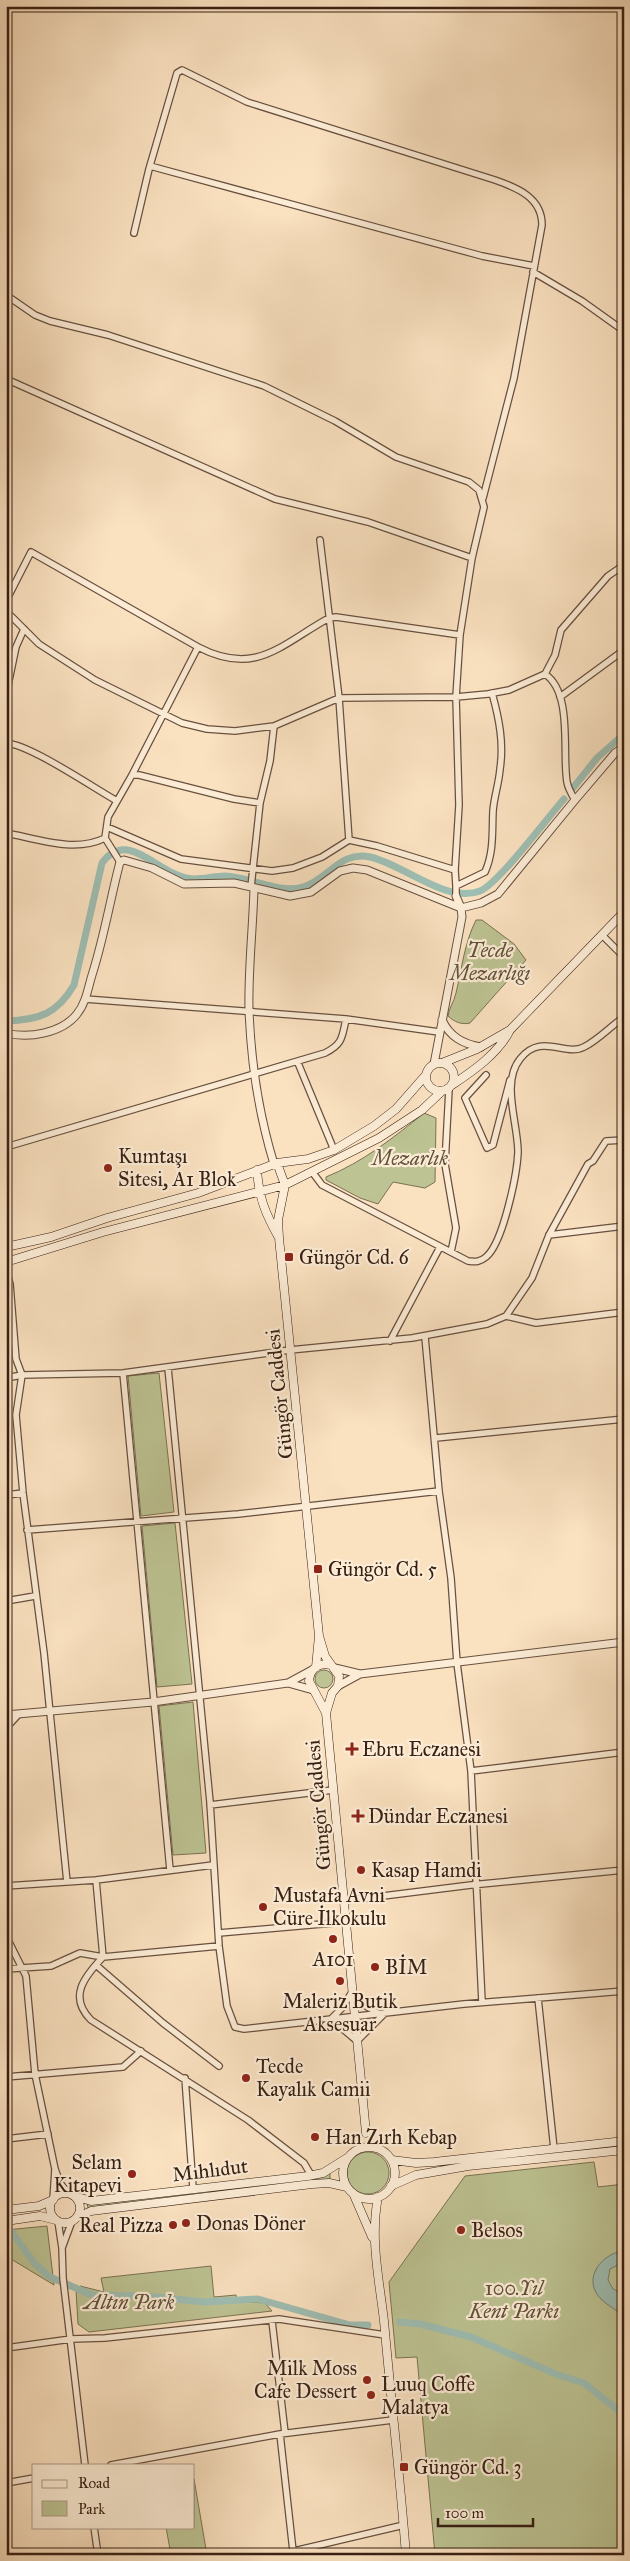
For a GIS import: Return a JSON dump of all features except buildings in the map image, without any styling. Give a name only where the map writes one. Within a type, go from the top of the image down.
[{"type":"main road","points":[[6,1247],[51,1237],[107,1218],[198,1193],[276,1164],[308,1159],[334,1150],[374,1126],[396,1109],[425,1076],[429,1068],[481,1047],[510,1030],[624,912]]},
{"type":"main road","points":[[6,1262],[103,1232],[258,1194],[285,1185],[313,1172],[410,1118],[493,1052],[505,1040],[510,1030]]},
{"type":"main road","points":[[438,1063],[453,1071],[448,1088]]},
{"type":"main road","points":[[425,1076],[431,1089],[448,1088]]},
{"type":"main road","points":[[276,1164],[285,1185]]},
{"type":"main road","points":[[257,1170],[258,1194],[279,1238]]},
{"type":"main road","name":"Güngör Caddesi","points":[[285,1185],[278,1220],[279,1238],[319,1636]]},
{"type":"main road","points":[[319,1636],[339,1676],[338,1686],[332,1693],[326,1713]]},
{"type":"main road","points":[[319,1636],[314,1669],[309,1680],[326,1713]]},
{"type":"main road","points":[[314,1669],[326,1664],[333,1667]]},
{"type":"main road","points":[[316,1692],[332,1693]]},
{"type":"main road","name":"Güngör Caddesi","points":[[326,1713],[366,2133]]},
{"type":"main road","points":[[374,2243],[343,2170],[347,2158],[356,2150],[366,2133],[378,2148],[392,2160],[395,2168],[392,2186]]},
{"type":"main road","points":[[392,2160],[416,2163],[624,2141]]},
{"type":"main road","points":[[356,2150],[370,2146],[378,2148]]},
{"type":"main road","points":[[350,2190],[365,2198],[378,2197],[392,2186],[416,2175],[468,2166],[624,2150]]},
{"type":"main road","name":"Mıhlıdut","points":[[71,2194],[91,2201],[311,2175],[334,2168],[347,2158]]},
{"type":"main road","name":"Mıhlıdut","points":[[74,2219],[90,2211],[312,2184],[329,2183],[350,2190]]},
{"type":"main road","points":[[6,2210],[39,2206],[53,2200],[60,2194],[71,2194],[80,2204],[74,2219],[58,2221],[40,2216],[6,2221]]},
{"type":"main road","points":[[378,2197],[374,2217],[374,2243],[385,2335],[406,2555]]},
{"type":"main road","points":[[53,2200],[51,2209],[58,2221]]},
{"type":"street","points":[[134,233],[150,166],[177,74],[182,70],[247,102],[517,188],[528,195],[542,214],[534,269],[514,378],[483,498]]},
{"type":"street","points":[[150,166],[534,269],[624,331]]},
{"type":"street","points":[[6,295],[35,315],[50,321],[108,335],[264,386],[335,421],[396,457],[469,482],[479,490],[483,498],[484,507],[472,558],[460,635],[456,697],[459,804],[455,870],[456,891],[462,917],[439,1032],[438,1063]]},
{"type":"street","points":[[6,379],[275,499],[368,522],[472,558]]},
{"type":"street","points":[[320,540],[339,698],[349,840]]},
{"type":"street","points":[[6,601],[31,552],[198,647],[223,658],[247,660],[264,655],[329,618],[373,621],[460,635]]},
{"type":"street","points":[[6,611],[39,644],[95,680],[182,723],[207,729],[235,731],[274,726],[339,698],[456,697],[509,690],[545,674],[555,655],[561,630],[608,576],[624,565]]},
{"type":"street","points":[[6,695],[16,647],[24,629]]},
{"type":"street","points":[[6,1033],[35,1035],[67,1025],[76,1016],[85,999],[100,950],[120,862],[105,838],[108,817],[164,715],[198,647]]},
{"type":"street","points":[[560,697],[624,650]]},
{"type":"street","points":[[545,674],[553,680],[560,697],[567,784],[575,800]]},
{"type":"street","points":[[456,891],[485,872],[491,859],[493,808],[501,768],[500,722],[492,693]]},
{"type":"street","points":[[274,726],[270,761],[260,803],[252,878],[249,1011],[264,1132],[276,1164]]},
{"type":"street","points":[[6,743],[15,744],[30,751],[117,801]]},
{"type":"street","points":[[120,862],[132,861],[184,884],[234,883],[290,896],[311,892],[340,871],[353,868],[379,873],[461,908],[481,903],[498,894],[615,753],[624,747]]},
{"type":"street","points":[[132,775],[139,775],[234,799],[260,803]]},
{"type":"street","points":[[107,827],[181,859],[253,869],[272,871],[293,868],[322,857],[349,840],[377,846],[455,870]]},
{"type":"street","points":[[6,833],[80,846],[93,844],[105,838]]},
{"type":"street","points":[[602,935],[624,957]]},
{"type":"street","points":[[85,999],[215,1011],[249,1011],[346,1019],[439,1032]]},
{"type":"street","points":[[486,1075],[465,1098],[487,1148],[493,1145],[512,1076],[521,1058],[536,1047],[553,1045],[569,1050],[583,1048],[624,1017]]},
{"type":"street","points":[[6,1147],[298,1063],[337,1047],[342,1038],[346,1019]]},
{"type":"street","points":[[441,1020],[446,1030],[454,1037],[470,1045],[481,1047]]},
{"type":"street","points":[[298,1063],[334,1150]]},
{"type":"street","points":[[313,1172],[322,1185],[468,1261],[479,1262],[488,1256],[498,1239],[509,1205],[518,1153],[512,1076]]},
{"type":"street","points":[[448,1088],[445,1164],[456,1235],[451,1252]]},
{"type":"street","points":[[6,1378],[22,1375],[123,1373],[168,1368],[290,1350],[426,1336],[487,1324],[506,1316],[532,1278],[549,1235],[581,1174],[593,1161],[606,1140],[624,1140]]},
{"type":"street","points":[[549,1235],[624,1226]]},
{"type":"street","points":[[390,1340],[440,1247]]},
{"type":"street","points":[[6,1270],[10,1284],[16,1359],[22,1375],[16,1415],[27,1530],[44,1653],[67,1882]]},
{"type":"street","points":[[6,1290],[10,1284]]},
{"type":"street","points":[[506,1316],[536,1323],[624,1312]]},
{"type":"street","points":[[426,1336],[439,1491],[451,1578],[457,1663],[470,1771],[482,2002]]},
{"type":"street","points":[[168,1368],[210,1805],[219,1946],[227,2006],[235,2027],[244,2029],[482,2002],[624,1991]]},
{"type":"street","points":[[123,1373],[170,1870]]},
{"type":"street","points":[[436,1438],[624,1419]]},
{"type":"street","points":[[27,1530],[182,1519],[439,1491]]},
{"type":"street","points":[[6,1495],[23,1493]]},
{"type":"street","points":[[6,1600],[35,1596]]},
{"type":"street","points":[[333,1667],[360,1674],[624,1642]]},
{"type":"street","points":[[6,1715],[154,1702],[288,1683],[314,1669]]},
{"type":"street","points":[[338,1686],[360,1674]]},
{"type":"street","points":[[288,1683],[316,1692]]},
{"type":"street","points":[[6,1728],[19,1714]]},
{"type":"street","points":[[470,1771],[624,1752]]},
{"type":"street","points":[[210,1805],[332,1790]]},
{"type":"street","points":[[6,1886],[96,1880],[213,1864]]},
{"type":"street","points":[[343,1901],[476,1884],[624,1870]]},
{"type":"street","points":[[96,1880],[104,1957]]},
{"type":"street","points":[[219,1933],[345,1922]]},
{"type":"street","points":[[6,1936],[26,1976],[35,2074],[55,2169],[60,2184],[71,2194]]},
{"type":"street","points":[[6,1969],[22,1966],[51,1966],[80,1953],[104,1957],[219,1946]]},
{"type":"street","points":[[104,1957],[82,1985],[79,1997],[82,2011],[91,2020],[185,2078],[255,2126],[304,2163],[311,2175]]},
{"type":"street","points":[[96,1965],[163,2023],[219,2066]]},
{"type":"street","points":[[331,2019],[352,1994],[382,2014]]},
{"type":"street","points":[[538,1998],[554,2149]]},
{"type":"street","points":[[331,2019],[357,2041],[382,2014]]},
{"type":"street","points":[[6,2077],[123,2067],[141,2051]]},
{"type":"street","points":[[185,2078],[193,2188]]},
{"type":"street","points":[[6,2139],[48,2134]]},
{"type":"street","points":[[53,2200],[55,2169]]},
{"type":"street","points":[[62,2248],[74,2219]]},
{"type":"street","points":[[58,2221],[85,2464]]},
{"type":"street","points":[[272,2321],[293,2551]]},
{"type":"street","points":[[6,2348],[71,2339],[105,2338],[272,2321],[307,2322],[385,2335]]},
{"type":"street","points":[[117,2464],[282,2434],[393,2420]]},
{"type":"street","points":[[6,2483],[32,2478]]},
{"type":"street","points":[[277,2555],[404,2526]]},
{"type":"street","points":[[94,2528],[98,2555]]},
{"type":"green space","name":"Tecde Mezarlığı","points":[[476,920],[482,920],[514,944],[526,960],[470,1023],[467,1024],[455,1021],[448,1016],[456,993],[466,947]]},
{"type":"green space","name":"Mezarlık","points":[[424,1113],[436,1118],[435,1182],[425,1188],[393,1182],[378,1204],[360,1198],[326,1180],[326,1177],[353,1164],[377,1149]]},
{"type":"green space","points":[[159,1373],[174,1512],[141,1516],[128,1376]]},
{"type":"green space","points":[[175,1523],[192,1684],[157,1687],[142,1526]]},
{"type":"green space","points":[[324,1670],[332,1675],[333,1679],[328,1687],[324,1688],[316,1683],[315,1679],[320,1671]]},
{"type":"green space","points":[[193,1702],[206,1853],[173,1855],[159,1706]]},
{"type":"green space","points":[[368,2152],[383,2158],[389,2173],[383,2188],[368,2194],[353,2188],[347,2173],[353,2158]]},
{"type":"green space","name":"100.Yıl Kent Parkı","points":[[594,2162],[598,2187],[624,2184],[624,2555],[435,2555],[417,2357],[396,2358],[389,2282],[465,2176]]},
{"type":"green space","points":[[330,2172],[330,2180],[88,2208],[87,2203]]},
{"type":"green space","points":[[47,2226],[54,2285],[6,2256],[6,2230]]},
{"type":"green space","name":"Altın Park","points":[[211,2266],[214,2297],[236,2295],[237,2301],[265,2303],[272,2311],[89,2332],[78,2324],[76,2290],[80,2286],[104,2292],[101,2278]]},
{"type":"green space","points":[[195,2485],[207,2555],[171,2555],[166,2528],[195,2528]]},
{"type":"water","points":[[618,2252],[624,2253],[624,2262],[610,2269],[608,2280],[613,2289],[624,2294],[624,2316],[601,2299],[593,2285],[595,2271],[599,2265],[604,2259]]},
{"type":"waterway","points":[[573,788],[597,758],[624,734]]},
{"type":"waterway","points":[[6,1021],[28,1019],[46,1014],[68,995],[74,985],[102,863],[112,853],[123,850],[134,852],[181,877],[195,879],[235,877],[274,887],[293,889],[312,883],[350,858],[370,857],[383,861],[439,888],[467,894],[480,891],[488,886],[523,849],[564,799]]},
{"type":"waterway","points":[[11,2231],[35,2264],[50,2277],[92,2295],[144,2296],[204,2302],[258,2299],[350,2325],[368,2325]]},
{"type":"waterway","points":[[400,2322],[420,2324],[471,2337],[558,2375],[584,2383],[624,2415]]},
{"type":"place","name":"Kumtaşı Sitesi, A1 Blok","points":[[108,1168]]},
{"type":"place","name":"Güngör Cd. 6","points":[[289,1257]]},
{"type":"place","name":"Güngör Cd. 5","points":[[318,1569]]},
{"type":"place","name":"Ebru Eczanesi","points":[[352,1749]]},
{"type":"place","name":"Dündar Eczanesi","points":[[358,1816]]},
{"type":"place","name":"Kasap Hamdi","points":[[361,1870]]},
{"type":"place","name":"Mustafa Avni Cüre İlkokulu","points":[[263,1907]]},
{"type":"place","name":"A101","points":[[333,1939]]},
{"type":"place","name":"BİM","points":[[375,1967]]},
{"type":"place","name":"Maleriz Butik Aksesuar","points":[[340,1981]]},
{"type":"place","name":"Tecde Kayalık Camii","points":[[246,2078]]},
{"type":"place","name":"Han Zırh Kebap","points":[[315,2137]]},
{"type":"place","name":"Selam Kitapevi","points":[[132,2174]]},
{"type":"place","name":"Donas Döner","points":[[186,2223]]},
{"type":"place","name":"Real Pizza","points":[[173,2225]]},
{"type":"place","name":"Belsos","points":[[461,2230]]},
{"type":"place","name":"Milk Moss Cafe Dessert","points":[[367,2380]]},
{"type":"place","name":"Luuq Coffe Malatya","points":[[371,2395]]},
{"type":"place","name":"Güngör Cd. 3","points":[[404,2467]]}]
